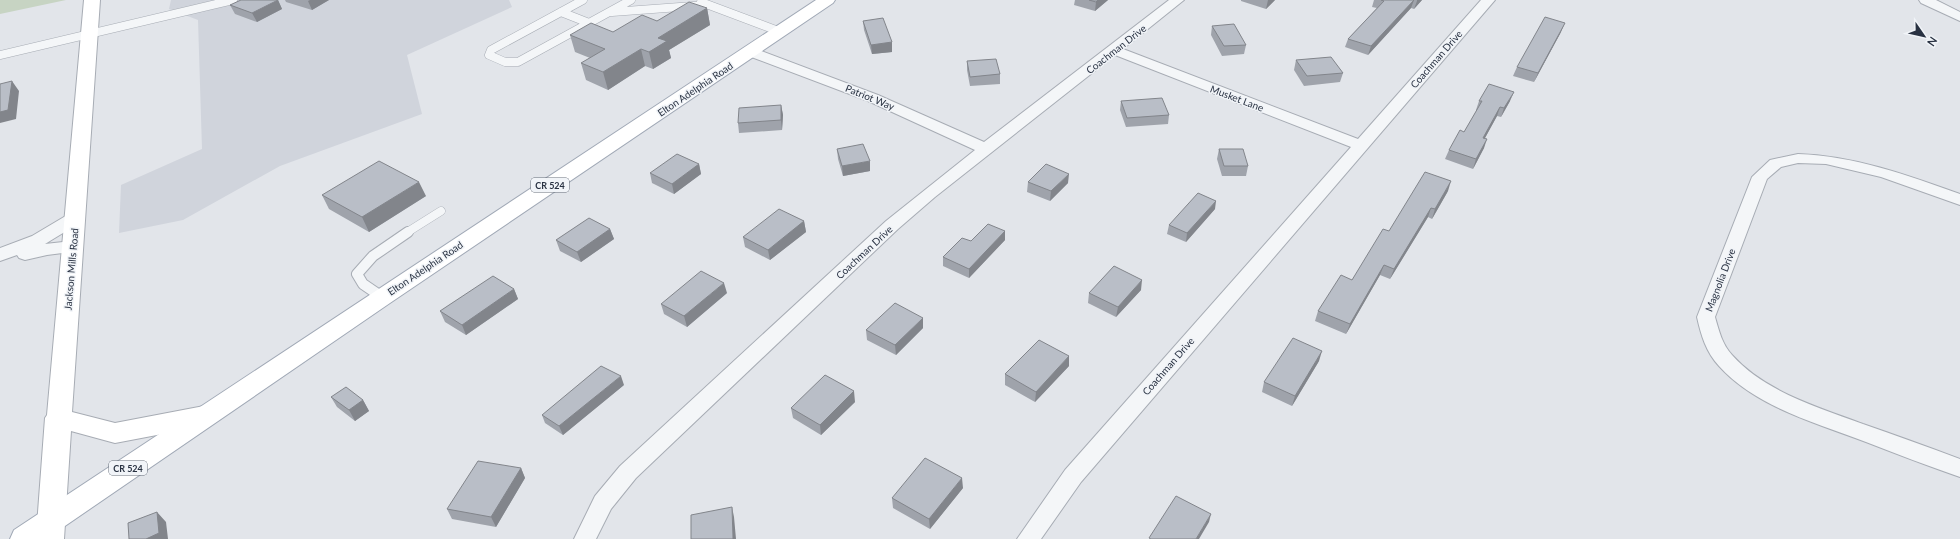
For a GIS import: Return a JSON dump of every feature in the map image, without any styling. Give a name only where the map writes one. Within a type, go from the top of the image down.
[{"type":"main road","name":"Jackson Mills Road","points":[[51,529],[58,418],[92,0]]},
{"type":"main road","name":"Elton Adelphia Road","points":[[24,539],[51,529],[204,416],[827,0]]},
{"type":"main road","points":[[58,418],[91,428],[115,433],[204,416]]},
{"type":"street","name":"Coachman Drive","points":[[586,539],[593,518],[605,497],[628,472],[892,225],[929,193],[1177,0]]},
{"type":"street","name":"Coachman Drive","points":[[1028,539],[1073,476],[1488,0]]},
{"type":"street","points":[[1926,0],[1960,17]]},
{"type":"street","name":"Musket Lane","points":[[1114,50],[1360,145]]},
{"type":"street","name":"Patriot Way","points":[[751,52],[873,98],[986,149]]},
{"type":"street","name":"Magnolia Drive","points":[[1960,200],[1870,169],[1840,161],[1811,158],[1778,162],[1764,171],[1760,177],[1706,317],[1710,338],[1726,360],[1751,382],[1767,393],[1802,409],[1960,468]]},
{"type":"street","points":[[0,256],[38,240],[75,218]]},
{"type":"street","points":[[0,268],[12,259],[26,253],[72,247]]},
{"type":"lane","points":[[0,55],[233,0]]},
{"type":"lane","points":[[583,0],[490,50],[489,55],[505,62],[518,62],[631,0]]},
{"type":"lane","points":[[694,0],[781,32]]},
{"type":"lane","points":[[608,13],[707,5]]},
{"type":"lane","points":[[561,12],[589,23]]},
{"type":"lane","points":[[382,297],[360,281],[356,274],[366,262],[377,253],[441,211]]},
{"type":"shaded area","points":[[171,0],[509,0],[512,7],[407,55],[422,114],[280,166],[183,220],[119,233],[121,185],[202,149],[198,20],[169,9]]},
{"type":"green space","points":[[0,0],[66,0],[0,14]]},
{"type":"building","points":[[241,0],[278,0],[252,13],[230,5]]},
{"type":"building","points":[[1381,0],[1414,0],[1371,46],[1348,39],[1384,1]]},
{"type":"building","points":[[689,2],[707,8],[658,38],[667,41],[649,52],[641,49],[603,72],[581,63],[605,49],[570,35],[591,23],[613,32],[642,15],[657,21]]},
{"type":"building","points":[[1545,17],[1565,23],[1538,73],[1517,67]]},
{"type":"building","points":[[883,18],[892,42],[871,45],[863,21]]},
{"type":"building","points":[[1234,24],[1246,45],[1224,46],[1212,26]]},
{"type":"building","points":[[1331,57],[1343,73],[1307,76],[1296,60]]},
{"type":"building","points":[[996,59],[1000,74],[970,77],[967,61]]},
{"type":"building","points":[[12,81],[8,110],[0,112],[0,84]]},
{"type":"building","points":[[1489,84],[1514,92],[1504,108],[1500,107],[1483,138],[1487,139],[1476,159],[1449,150],[1460,130],[1464,132],[1482,101],[1479,101]]},
{"type":"building","points":[[1162,98],[1169,115],[1127,118],[1121,101]]},
{"type":"building","points":[[781,105],[781,120],[738,123],[739,108]]},
{"type":"building","points":[[863,144],[870,161],[842,166],[837,149]]},
{"type":"building","points":[[1219,149],[1243,149],[1248,166],[1224,166]]},
{"type":"building","points":[[677,154],[699,164],[672,184],[650,173]]},
{"type":"building","points":[[379,161],[419,182],[362,217],[322,195]]},
{"type":"building","points":[[1046,164],[1069,174],[1051,191],[1028,182]]},
{"type":"building","points":[[1425,172],[1451,181],[1435,209],[1431,208],[1394,269],[1384,265],[1350,324],[1318,311],[1341,275],[1352,280],[1383,229],[1389,231]]},
{"type":"building","points":[[1198,193],[1216,201],[1187,233],[1169,225]]},
{"type":"building","points":[[779,209],[804,221],[768,250],[743,237]]},
{"type":"building","points":[[589,218],[610,229],[577,252],[556,240]]},
{"type":"building","points":[[988,224],[1005,231],[969,269],[943,257],[962,238],[971,241]]},
{"type":"building","points":[[1114,266],[1142,280],[1118,307],[1089,293]]},
{"type":"building","points":[[701,271],[724,283],[684,316],[661,304]]},
{"type":"building","points":[[493,276],[514,289],[462,325],[440,311]]},
{"type":"building","points":[[895,303],[923,318],[895,345],[866,330]]},
{"type":"building","points":[[1293,338],[1322,351],[1295,396],[1264,382]]},
{"type":"building","points":[[1039,340],[1069,356],[1036,392],[1005,374]]},
{"type":"building","points":[[601,366],[621,376],[559,426],[542,415]]},
{"type":"building","points":[[825,375],[854,391],[820,425],[791,408]]},
{"type":"building","points":[[346,387],[363,400],[349,410],[331,397]]},
{"type":"building","points":[[925,458],[962,478],[929,519],[892,498]]},
{"type":"building","points":[[478,461],[521,468],[491,517],[447,509]]},
{"type":"building","points":[[1176,496],[1211,514],[1196,539],[1149,538]]},
{"type":"building","points":[[732,507],[733,539],[691,539],[691,515]]},
{"type":"building","points":[[157,512],[159,533],[146,539],[129,539],[128,523]]}]
